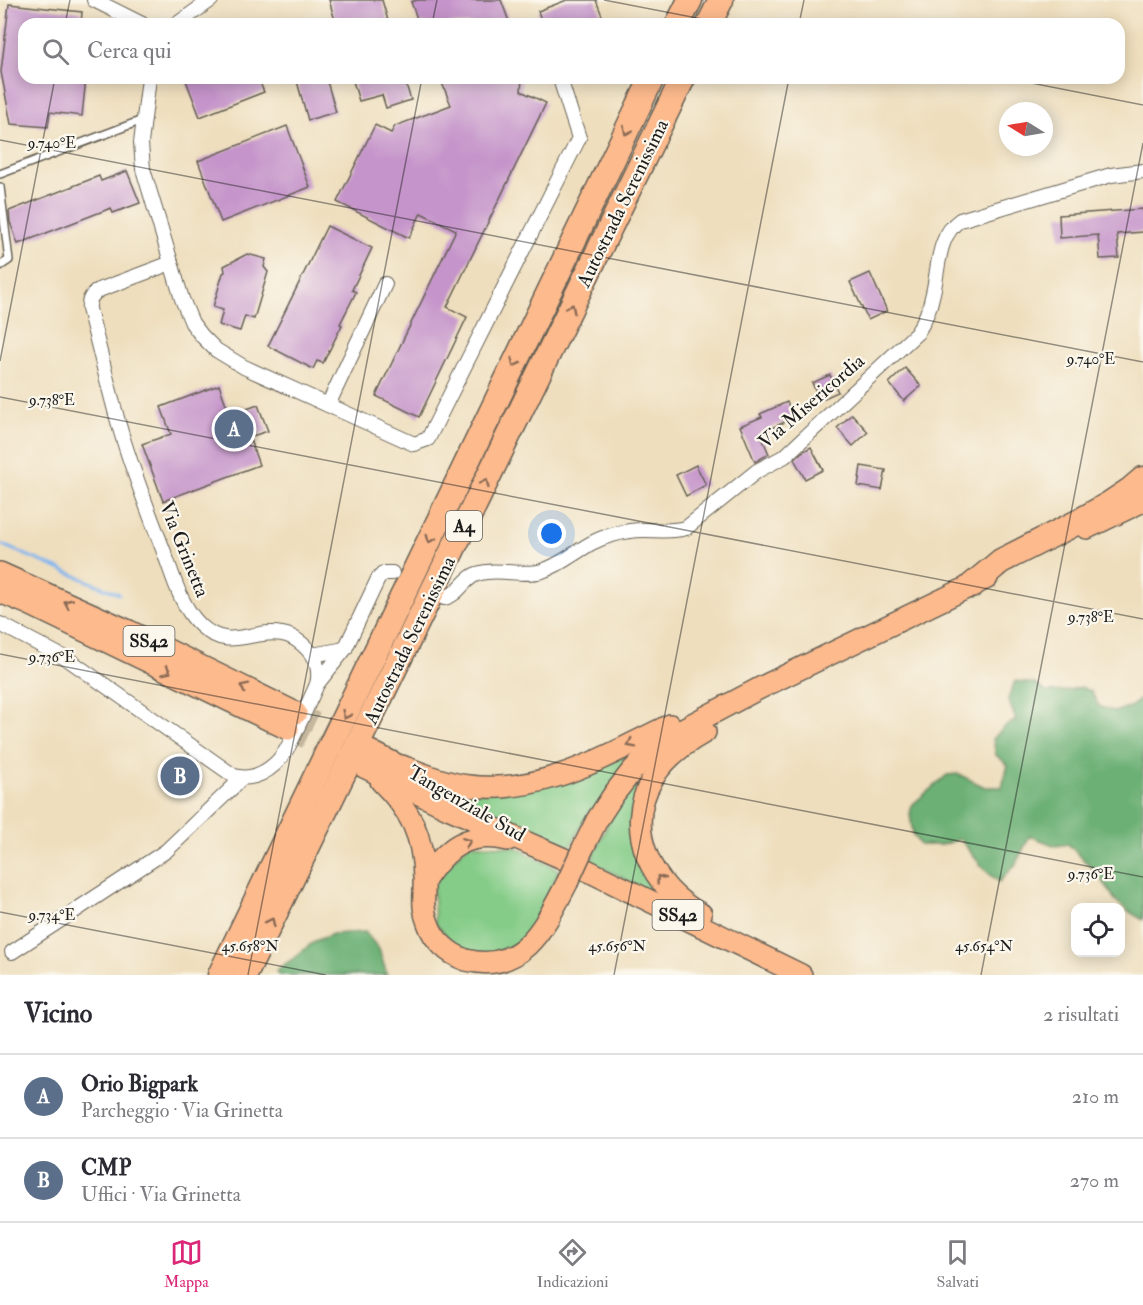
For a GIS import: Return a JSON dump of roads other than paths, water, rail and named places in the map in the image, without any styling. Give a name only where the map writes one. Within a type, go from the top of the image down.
[{"type":"highway","points":[[681,18],[690,0]]},
{"type":"highway","points":[[712,18],[721,0]]},
{"type":"highway","name":"Autostrada Serenissima","points":[[220,975],[649,84]]},
{"type":"highway","name":"Autostrada Serenissima","points":[[245,975],[680,84]]},
{"type":"highway","points":[[971,586],[1001,561],[1078,522],[1109,504],[1143,479]]},
{"type":"highway","points":[[367,759],[402,804],[421,842],[424,912],[434,936],[444,948],[472,962],[484,964],[511,959],[524,951],[536,939],[567,883],[597,820],[614,794],[650,752],[677,732],[760,688],[1143,501]]},
{"type":"highway","name":"SS42","points":[[0,573],[129,631],[292,721],[0,592]]},
{"type":"highway","points":[[402,766],[444,782],[468,786],[511,787],[537,783],[574,771],[614,753],[740,689],[760,688]]},
{"type":"highway","points":[[760,688],[750,708],[698,736],[662,765],[653,777],[643,800],[642,840],[645,854],[653,869],[664,885],[678,898],[696,912],[766,949],[797,973]]},
{"type":"highway","name":"Tangenziale Sud","points":[[367,759],[402,766],[562,858]]},
{"type":"highway","name":"Tangenziale Sud","points":[[367,759],[448,808],[562,858],[797,973]]},
{"type":"highway","points":[[424,880],[438,861],[451,849],[476,838],[490,837],[506,840],[562,858]]},
{"type":"street","points":[[94,0],[129,18]]},
{"type":"street","points":[[186,18],[211,0]]},
{"type":"street","points":[[148,84],[141,143],[143,169],[182,299],[192,323],[216,350],[244,367],[414,444],[428,439],[579,138],[562,84]]},
{"type":"street","name":"Via Misericordia","points":[[444,598],[452,596],[474,576],[489,572],[532,573],[542,571],[592,542],[612,535],[643,530],[671,531],[686,528],[757,471],[785,456],[917,333],[927,316],[941,248],[953,225],[960,220],[1111,176],[1143,171]]},
{"type":"street","name":"Via Grinetta","points":[[171,263],[99,290],[91,297],[88,305],[122,433],[153,525],[180,595],[192,617],[202,627],[215,635],[229,639],[272,633],[283,634],[294,638],[312,655]]},
{"type":"street","points":[[328,405],[385,284]]},
{"type":"street","points":[[0,624],[69,660],[234,776],[251,778],[262,774],[285,752],[318,683],[345,649],[378,579],[384,573],[392,573]]},
{"type":"street","points":[[318,683],[317,664],[312,655],[345,649]]},
{"type":"street","points":[[12,952],[166,851],[241,778]]},
{"type":"lane","points":[[0,174],[145,119]]},
{"type":"lane","points":[[0,187],[9,260],[0,266]]},
{"type":"waterway","points":[[0,544],[119,594]]},
{"type":"tunnel","points":[[296,713],[350,741]]},
{"type":"tunnel","points":[[288,729],[344,757]]},
{"type":"place","name":"Orio Bigpark","points":[[234,429]]},
{"type":"place","name":"CMP","points":[[180,776]]}]
